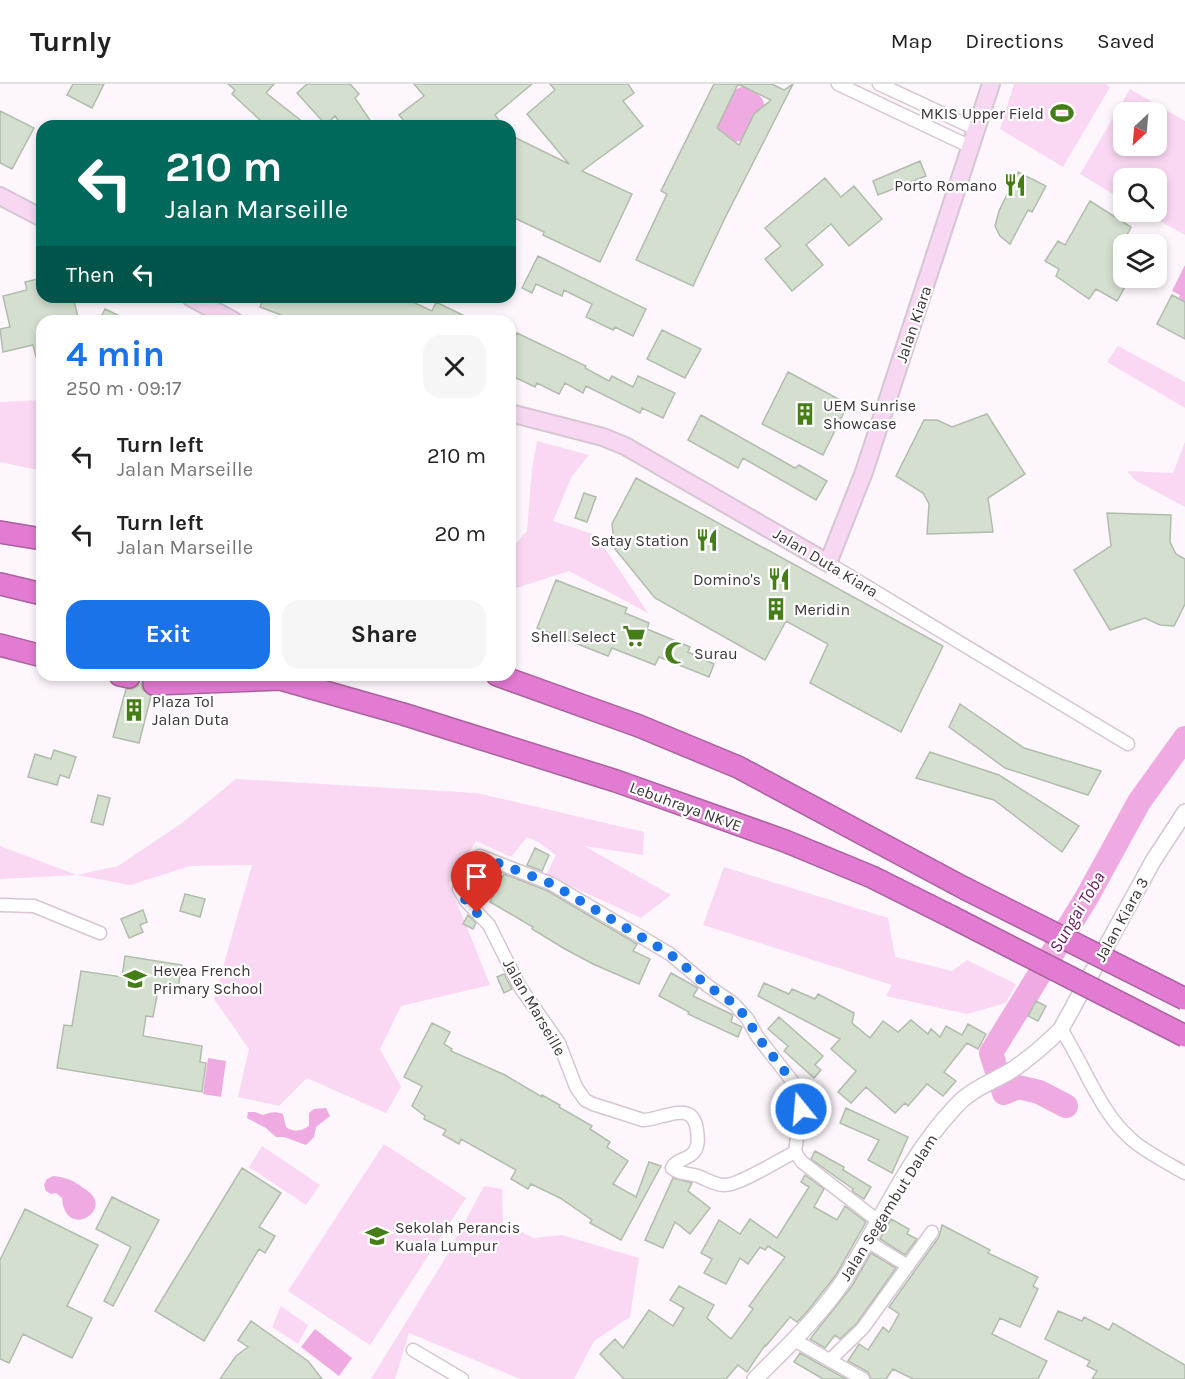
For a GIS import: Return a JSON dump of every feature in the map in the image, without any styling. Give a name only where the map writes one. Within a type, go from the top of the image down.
[{"type":"highway","points":[[0,532],[36,538]]},
{"type":"highway","points":[[0,584],[36,593]]},
{"type":"highway","points":[[0,645],[36,654]]},
{"type":"highway","name":"Lebuhraya NKVE","points":[[154,684],[207,681]]},
{"type":"highway","name":"Lebuhraya NKVE","points":[[291,681],[616,781],[775,837],[872,877],[1185,1036]]},
{"type":"highway","points":[[513,681],[639,726],[738,767],[964,888],[1185,999]]},
{"type":"main road","name":"Jalan Kiara","points":[[828,562],[864,472],[990,84]]},
{"type":"main road","points":[[0,196],[36,216]]},
{"type":"main road","points":[[201,303],[223,315]]},
{"type":"main road","name":"Jalan Duta Kiara","points":[[516,415],[603,437],[625,446],[828,562]]},
{"type":"street","points":[[838,84],[971,147]]},
{"type":"street","points":[[879,84],[976,129]]},
{"type":"street","name":"Jalan Duta Kiara","points":[[828,562],[1128,744]]},
{"type":"street","name":"Jalan Kiara 3","points":[[1061,1029],[1153,861],[1185,812]]},
{"type":"street","name":"Jalan Marseille","points":[[480,856],[552,884],[670,954],[708,986],[733,1003],[747,1018],[757,1036],[796,1086],[801,1109],[795,1152],[743,1179],[728,1185],[720,1185],[698,1176],[672,1170],[674,1164],[696,1150],[699,1140],[696,1123],[690,1115],[675,1112],[652,1120],[643,1120],[585,1100],[576,1087],[559,1043],[520,987],[489,925],[466,901],[459,889],[473,861],[480,856]]},
{"type":"street","points":[[0,905],[34,906],[99,933]]},
{"type":"street","points":[[1061,1029],[1091,1085],[1120,1128],[1137,1144],[1185,1173]]},
{"type":"street","name":"Jalan Segambut Dalam","points":[[755,1379],[815,1317],[843,1281],[928,1139],[956,1106],[977,1088],[1011,1070],[1039,1050],[1061,1029]]},
{"type":"street","points":[[795,1152],[807,1167],[878,1221]]},
{"type":"street","points":[[830,1360],[863,1328],[932,1232]]},
{"type":"street","points":[[867,1241],[908,1266]]},
{"type":"street","points":[[794,1340],[863,1379]]},
{"type":"street","points":[[413,1350],[462,1379]]},
{"type":"shaded area","name":"MKIS Upper Field","points":[[1014,84],[1106,84],[1110,87],[1063,167],[1000,129]]},
{"type":"shaded area","points":[[743,86],[760,96],[765,107],[753,118],[742,140],[736,142],[717,128],[735,90]]},
{"type":"shaded area","points":[[1130,89],[1152,102],[1122,102]]},
{"type":"shaded area","points":[[1167,111],[1185,121],[1185,235],[1162,222],[1167,222],[1167,168],[1113,168],[1113,194],[1080,174],[1113,118],[1113,156],[1167,156]]},
{"type":"shaded area","points":[[1185,265],[1185,302],[1179,298],[1180,295],[1172,291]]},
{"type":"shaded area","points":[[1118,346],[1185,382],[1185,408],[1107,362]]},
{"type":"shaded area","points":[[36,400],[36,470],[0,462],[0,402]]},
{"type":"shaded area","points":[[537,441],[589,455],[572,476],[553,521],[596,535],[648,613],[569,571],[516,588],[516,543],[527,531],[532,469]]},
{"type":"shaded area","points":[[1185,442],[1185,507],[1135,480],[1127,471],[1173,473]]},
{"type":"shaded area","points":[[236,779],[477,793],[644,832],[643,855],[584,846],[671,895],[641,918],[546,875],[556,855],[538,842],[527,837],[511,857],[476,841],[449,883],[490,985],[401,1006],[380,1049],[401,1087],[386,1113],[307,1078],[279,1106],[238,1097],[249,1049],[214,999],[252,865],[190,866],[130,885],[77,875],[118,866],[182,823]]},
{"type":"shaded area","points":[[0,846],[77,875],[0,879]]},
{"type":"shaded area","points":[[724,867],[888,918],[895,957],[952,971],[967,960],[1016,984],[1006,1003],[967,1014],[886,996],[892,985],[703,925]]},
{"type":"shaded area","points":[[208,1058],[226,1061],[221,1097],[203,1094]]},
{"type":"shaded area","points":[[326,1108],[330,1116],[316,1127],[314,1137],[306,1145],[284,1137],[276,1137],[266,1128],[247,1118],[248,1112],[263,1115],[273,1112],[280,1113],[283,1114],[286,1127],[298,1131],[309,1126],[309,1113],[314,1109]]},
{"type":"shaded area","points":[[384,1144],[466,1198],[370,1345],[288,1291]]},
{"type":"shaded area","points":[[262,1146],[320,1185],[306,1205],[249,1167]]},
{"type":"shaded area","points":[[53,1176],[73,1181],[88,1191],[94,1198],[96,1205],[94,1211],[83,1219],[70,1217],[65,1210],[62,1198],[56,1193],[51,1194],[46,1191],[44,1185],[47,1179]]},
{"type":"shaded area","points":[[484,1186],[502,1189],[503,1223],[534,1238],[562,1235],[639,1258],[630,1317],[594,1341],[574,1379],[520,1379],[409,1333],[395,1379],[371,1379],[443,1262]]},
{"type":"shaded area","points":[[281,1306],[308,1325],[298,1344],[272,1327]]},
{"type":"shaded area","points":[[315,1329],[352,1358],[339,1376],[301,1347]]},
{"type":"building","points":[[73,84],[104,84],[92,108],[67,95]]},
{"type":"building","points":[[228,84],[274,84],[266,93],[300,120],[260,120],[232,94],[235,90]]},
{"type":"building","points":[[307,84],[350,84],[359,94],[355,98],[370,120],[338,120],[335,116],[331,120],[321,120],[297,93]]},
{"type":"building","points":[[414,84],[532,84],[495,115],[499,120],[403,120],[399,115],[424,96]]},
{"type":"building","points":[[550,84],[628,84],[634,93],[623,101],[643,126],[582,171],[632,194],[600,262],[543,235],[544,232],[516,219],[516,138],[569,164],[527,114],[555,90]]},
{"type":"building","points":[[714,84],[738,84],[772,84],[784,90],[793,84],[693,286],[636,260],[667,194],[661,191]],"holes":[[[738,84],[771,100],[754,114],[739,145],[717,128]]]},
{"type":"building","points":[[0,111],[34,128],[12,169],[0,163]]},
{"type":"building","points":[[920,161],[926,176],[878,195],[873,181]]},
{"type":"building","points":[[1018,172],[1046,186],[1032,212],[1028,210],[1010,244],[1000,236],[995,226],[999,211]]},
{"type":"building","points":[[825,178],[841,197],[854,186],[882,219],[849,246],[831,224],[806,245],[823,265],[792,291],[765,259],[781,246],[765,228]]},
{"type":"building","points":[[1090,201],[1113,216],[1113,222],[1123,222],[1131,227],[1128,234],[1113,234],[1113,288],[1124,288],[1117,301],[1096,289],[1089,299],[1056,276],[1059,269],[1045,261],[1058,241],[1065,245]]},
{"type":"building","points":[[538,256],[646,309],[633,336],[615,327],[613,330],[586,317],[592,304],[564,290],[562,296],[536,284],[532,293],[522,288]]},
{"type":"building","points":[[36,279],[36,303],[74,303],[78,315],[36,315],[36,356],[33,345],[3,352],[0,329],[10,327],[3,296],[27,290],[25,282]]},
{"type":"building","points":[[1172,295],[1185,302],[1185,339],[1157,324]]},
{"type":"building","points":[[262,303],[415,303],[432,311],[436,303],[438,303],[463,315],[281,315],[260,307]]},
{"type":"building","points":[[105,309],[118,315],[102,315]]},
{"type":"building","points":[[662,330],[701,349],[685,378],[647,359]]},
{"type":"building","points":[[517,333],[586,366],[585,368],[609,381],[612,376],[633,387],[638,376],[675,393],[663,418],[642,408],[640,413],[586,386],[583,393],[565,383],[559,394],[537,383],[535,387],[516,378]]},
{"type":"building","name":"UEM Sunrise Showcase","points":[[788,372],[848,404],[823,455],[762,424]]},
{"type":"building","points":[[987,414],[1025,474],[988,498],[993,532],[927,534],[929,504],[923,493],[896,476],[924,420],[937,420],[952,427]]},
{"type":"building","points":[[701,415],[795,468],[799,465],[827,481],[816,500],[743,458],[738,468],[688,440]]},
{"type":"building","name":"Meridin","points":[[636,478],[943,646],[901,732],[810,683],[828,644],[786,621],[765,660],[655,598],[615,549],[612,524]]},
{"type":"building","points":[[584,493],[596,497],[587,522],[575,518]]},
{"type":"building","points":[[1107,513],[1171,515],[1170,542],[1176,554],[1185,559],[1185,604],[1174,626],[1160,625],[1145,618],[1110,630],[1074,570],[1111,546]]},
{"type":"building","points":[[556,580],[627,608],[625,613],[649,623],[647,629],[690,647],[688,652],[714,664],[709,677],[659,657],[655,665],[612,648],[608,656],[537,628]]},
{"type":"building","name":"Plaza Tol Jalan Duta","points":[[139,681],[142,681],[143,690],[151,696],[139,743],[113,737],[126,689],[138,686]]},
{"type":"building","points":[[960,704],[1024,748],[1101,771],[1088,795],[1005,768],[949,727]]},
{"type":"building","points":[[54,750],[76,757],[69,778],[60,775],[57,785],[28,777],[35,754],[51,759]]},
{"type":"building","points":[[930,752],[999,775],[1079,826],[1062,852],[994,800],[916,778]]},
{"type":"building","points":[[98,795],[110,798],[103,825],[91,822]]},
{"type":"building","points":[[535,848],[549,855],[542,871],[527,865]]},
{"type":"building","points":[[504,874],[548,891],[637,944],[633,951],[650,959],[639,984],[565,949],[490,902]]},
{"type":"building","points":[[185,894],[205,899],[200,917],[180,911]]},
{"type":"building","points":[[143,910],[147,922],[140,925],[143,932],[129,938],[121,919]]},
{"type":"building","points":[[468,915],[476,923],[473,929],[463,924]]},
{"type":"building","points":[[125,956],[182,965],[177,994],[158,990],[153,1017],[146,1016],[143,1036],[202,1046],[200,1062],[206,1063],[202,1092],[57,1068],[64,1025],[72,1026],[81,971],[122,977]]},
{"type":"building","points":[[671,973],[698,988],[693,996],[733,1015],[731,1022],[742,1027],[738,1037],[688,1014],[689,1012],[659,996]]},
{"type":"building","points":[[504,974],[512,989],[504,993],[497,977]]},
{"type":"building","points":[[764,983],[789,994],[792,989],[815,999],[818,994],[854,1013],[852,1023],[870,1038],[883,1021],[898,1032],[911,1020],[928,1034],[931,1029],[940,1037],[946,1026],[962,1035],[968,1024],[986,1034],[978,1049],[967,1043],[944,1072],[956,1081],[943,1096],[927,1084],[908,1106],[905,1103],[895,1113],[866,1087],[851,1103],[838,1092],[856,1071],[831,1049],[840,1039],[758,996]]},
{"type":"building","points":[[1036,1001],[1046,1006],[1038,1021],[1028,1016]]},
{"type":"building","points":[[779,1017],[823,1056],[815,1065],[821,1070],[814,1078],[784,1051],[788,1046],[768,1029]]},
{"type":"building","points":[[432,1023],[450,1032],[444,1044],[452,1049],[451,1051],[505,1075],[560,1105],[559,1107],[592,1126],[590,1129],[610,1142],[607,1147],[628,1161],[613,1184],[636,1197],[649,1162],[661,1166],[621,1240],[590,1223],[592,1220],[560,1198],[531,1184],[528,1189],[511,1179],[516,1170],[461,1139],[459,1144],[443,1135],[446,1130],[424,1119],[425,1116],[412,1106],[422,1086],[404,1077]]},
{"type":"building","points":[[846,1108],[908,1137],[892,1173],[868,1160],[879,1140],[840,1123]]},
{"type":"building","points":[[815,1151],[844,1167],[843,1170],[871,1187],[864,1199],[811,1159]]},
{"type":"building","points":[[242,1168],[281,1193],[259,1227],[275,1236],[265,1253],[259,1249],[204,1341],[155,1311]]},
{"type":"building","points":[[805,1175],[824,1189],[814,1207],[837,1220],[845,1206],[866,1222],[836,1275],[806,1313],[797,1322],[790,1317],[765,1345],[747,1372],[738,1365],[726,1379],[624,1379],[600,1354],[615,1339],[623,1348],[649,1310],[673,1326],[684,1308],[670,1300],[679,1286],[714,1305],[707,1318],[731,1339],[753,1309],[749,1306],[785,1257],[768,1246],[765,1250],[760,1247],[748,1264],[740,1258],[726,1284],[704,1273],[712,1259],[701,1253],[719,1220],[740,1234],[750,1219],[777,1238],[809,1187],[801,1182]]},
{"type":"building","points":[[673,1178],[692,1183],[688,1191],[710,1208],[690,1234],[675,1222],[663,1248],[645,1240]]},
{"type":"building","points":[[112,1197],[159,1220],[113,1306],[104,1301],[131,1247],[96,1229]]},
{"type":"building","points":[[25,1209],[98,1245],[67,1306],[92,1318],[72,1358],[23,1334],[9,1363],[0,1359],[0,1260]]},
{"type":"building","points":[[891,1219],[909,1229],[907,1234],[917,1239],[905,1255],[880,1239]]},
{"type":"building","points":[[942,1225],[990,1250],[988,1253],[1038,1277],[1033,1286],[1038,1289],[1020,1327],[1000,1318],[992,1334],[1047,1361],[1038,1379],[913,1379],[893,1369],[886,1379],[871,1379],[868,1372],[848,1361],[859,1344],[868,1350],[883,1327],[889,1332],[899,1314],[889,1307],[939,1237]]},
{"type":"building","points":[[871,1253],[896,1268],[857,1323],[840,1339],[835,1335],[825,1348],[810,1339],[852,1286]]},
{"type":"building","points":[[1058,1311],[1082,1321],[1084,1317],[1109,1330],[1113,1323],[1185,1365],[1185,1379],[1092,1379],[1097,1371],[1087,1366],[1090,1361],[1045,1339]]},
{"type":"building","points":[[251,1321],[308,1361],[322,1379],[220,1379],[236,1356],[248,1347],[238,1340]]},
{"type":"building","points":[[800,1353],[846,1379],[823,1379],[794,1362]]},
{"type":"waterway","name":"Sungai Toba","points":[[1066,1106],[1039,1092],[1018,1087],[1004,1093],[991,1053],[1087,897],[1139,802],[1185,738]]},
{"type":"place","name":"MKIS Upper Field","points":[[1062,113]]},
{"type":"place","name":"Porto Romano","points":[[1015,185]]},
{"type":"place","name":"UEM Sunrise Showcase","points":[[805,414]]},
{"type":"place","name":"Satay Station","points":[[707,540]]},
{"type":"place","name":"Domino's","points":[[779,579]]},
{"type":"place","name":"Meridin","points":[[776,609]]},
{"type":"place","name":"Shell Select","points":[[634,636]]},
{"type":"place","name":"Surau","points":[[676,653]]},
{"type":"place","name":"Plaza Tol Jalan Duta","points":[[134,710]]},
{"type":"place","name":"Hevea French Primary School","points":[[135,979]]},
{"type":"place","name":"Sekolah Perancis Kuala Lumpur","points":[[377,1236]]},
{"type":"route","points":[[477,913],[459,889],[473,861],[480,856],[552,884],[670,954],[708,986],[733,1003],[747,1018],[757,1036],[796,1086],[801,1109]]}]
